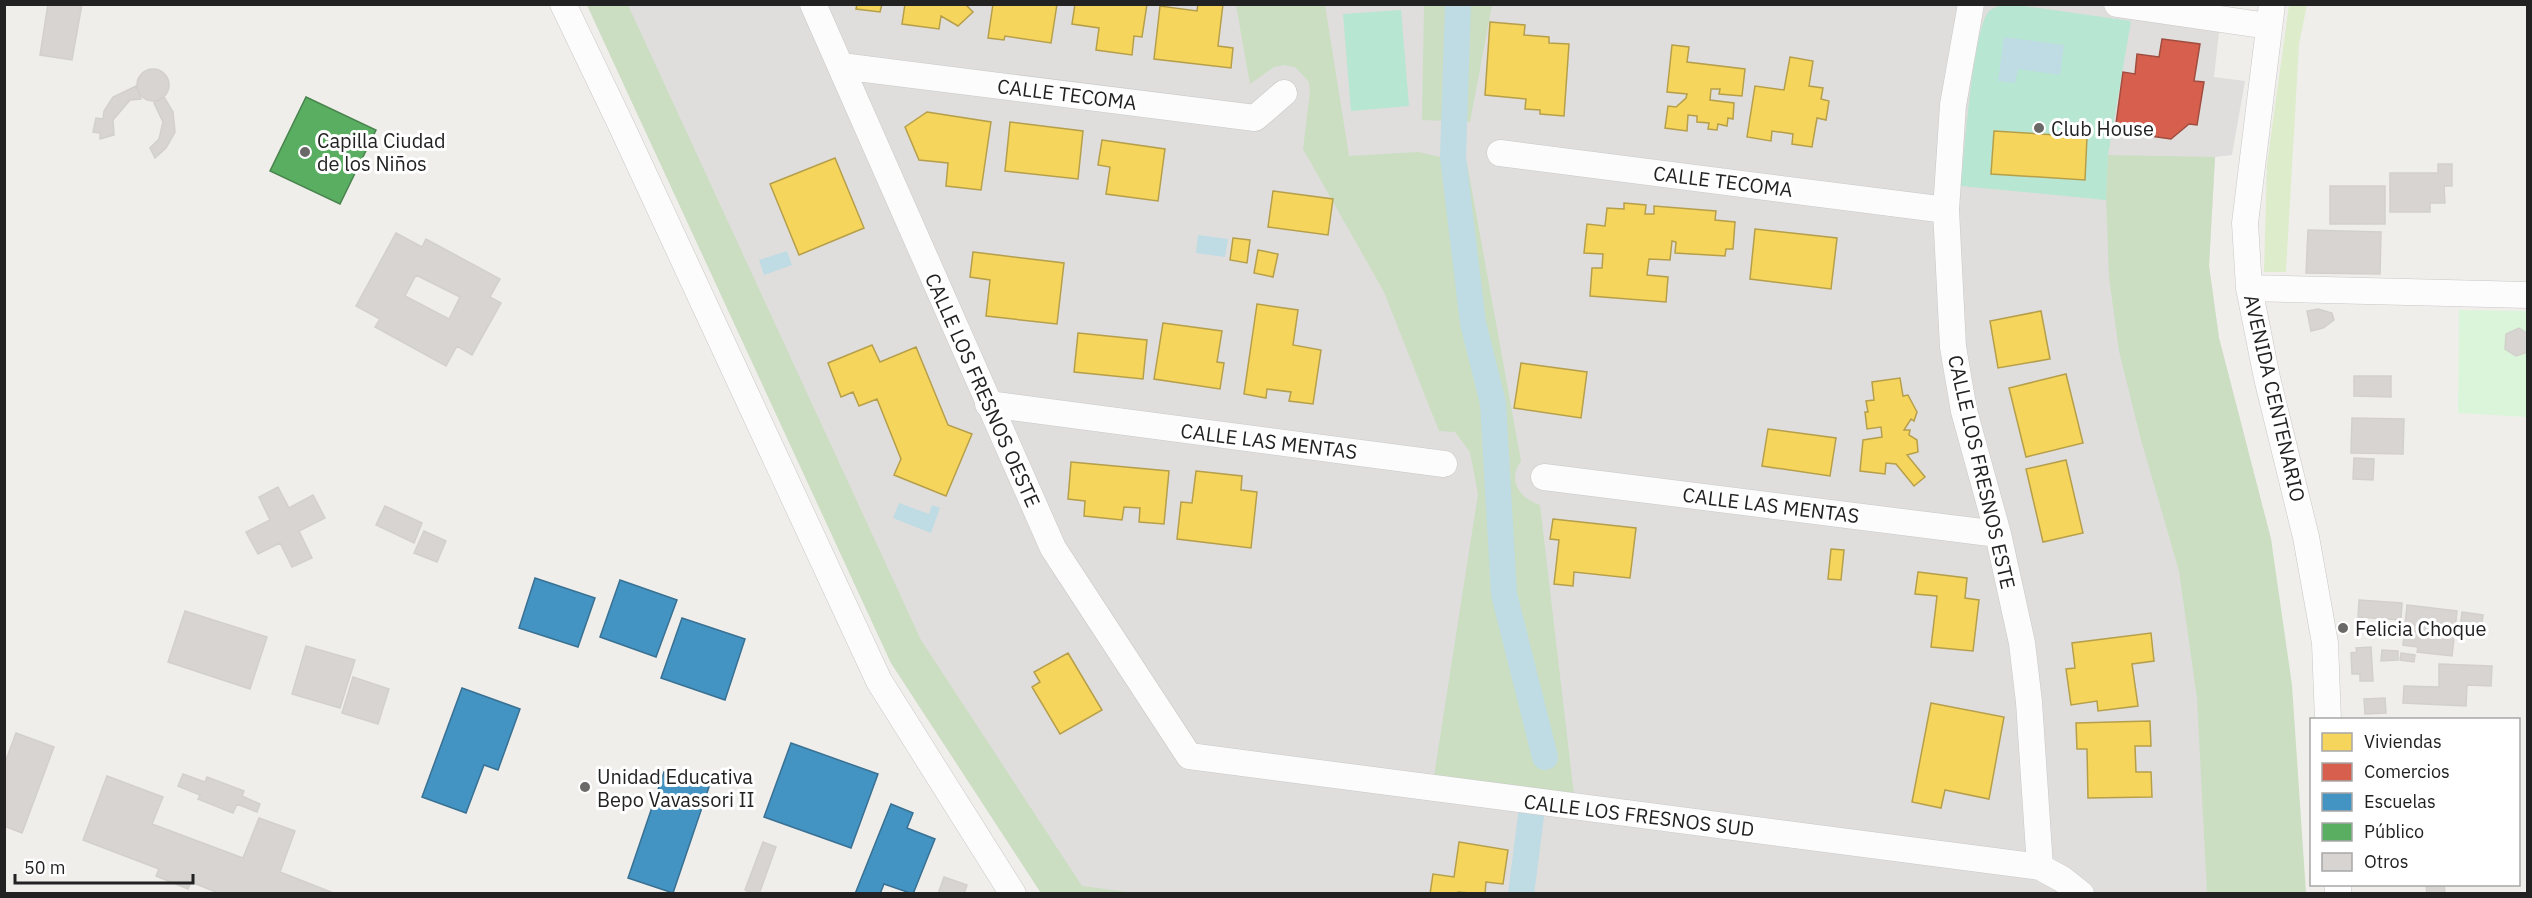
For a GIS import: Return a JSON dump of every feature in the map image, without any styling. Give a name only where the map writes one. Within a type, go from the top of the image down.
[{"type":"street","points":[[563,4],[879,681],[1014,894]]},
{"type":"street","name":"CALLE LOS FRESNOS OESTE","points":[[813,4],[1053,548],[1189,756]]},
{"type":"street","name":"CALLE LOS FRESNOS ESTE","points":[[1971,4],[1953,105],[1946,210],[1953,347],[1965,411],[1998,534],[2022,643],[2030,702],[2040,867]]},
{"type":"street","points":[[2117,4],[2270,15]]},
{"type":"street","name":"AVENIDA CENTENARIO","points":[[2270,15],[2245,223],[2249,288],[2267,378],[2306,537],[2325,643],[2328,718]]},
{"type":"street","name":"CALLE TECOMA","points":[[841,66],[1255,118],[1284,93]]},
{"type":"street","name":"CALLE TECOMA","points":[[1500,153],[1946,210]]},
{"type":"street","points":[[2249,288],[2528,295]]},
{"type":"street","name":"CALLE LAS MENTAS","points":[[988,404],[1444,464]]},
{"type":"street","name":"CALLE LAS MENTAS","points":[[1544,477],[1998,534]]},
{"type":"street","name":"CALLE LOS FRESNOS SUD","points":[[1189,756],[2040,867],[2062,879],[2081,894]]},
{"type":"shaded area","points":[[587,5],[2222,5],[2214,77],[2245,81],[2232,155],[2215,157],[2209,266],[2219,338],[2271,539],[2305,893],[1041,893],[891,663]]},
{"type":"green space","points":[[587,5],[628,5],[921,640],[1082,886],[1135,893],[1041,893],[891,663]]},
{"type":"green space","points":[[1236,5],[1325,5],[1349,156],[1418,152],[1467,163],[1521,461],[1515,475],[1516,482],[1527,498],[1540,505],[1574,795],[1434,776],[1478,494],[1470,452],[1455,432],[1439,431],[1384,292],[1303,149],[1310,92],[1309,82],[1295,67],[1284,65],[1274,67],[1250,84]]},
{"type":"green space","points":[[1424,5],[1492,5],[1470,122],[1422,120]]},
{"type":"green space","name":"Club House","points":[[2002,5],[2017,5],[2131,21],[2108,155],[2106,200],[1961,186],[1978,41],[1983,22],[1989,11]]},
{"type":"green space","points":[[2289,5],[2307,5],[2299,44],[2286,272],[2264,272],[2267,164]]},
{"type":"green space","points":[[1401,10],[1409,106],[1351,111],[1343,14]]},
{"type":"green space","points":[[2108,155],[2215,157],[2209,266],[2219,338],[2271,539],[2292,685],[2306,893],[2207,893],[2197,698],[2179,571],[2140,436],[2119,351],[2109,277],[2106,196]]},
{"type":"green space","points":[[2459,310],[2527,311],[2527,417],[2458,413]]},
{"type":"water","points":[[2004,37],[2064,45],[2060,75],[2018,69],[2015,83],[1998,81]]},
{"type":"water","points":[[1198,235],[1228,239],[1225,257],[1196,253]]},
{"type":"water","points":[[787,251],[792,265],[764,275],[759,260]]},
{"type":"water","points":[[899,503],[929,514],[932,505],[940,508],[931,533],[893,518]]},
{"type":"building: Viviendas","points":[[857,4],[882,4],[880,12],[856,9]]},
{"type":"building: Viviendas","points":[[905,4],[965,4],[973,12],[958,26],[941,16],[939,29],[902,24]]},
{"type":"building: Viviendas","points":[[993,4],[1057,4],[1051,43],[1005,36],[1004,40],[988,38]]},
{"type":"building: Viviendas","points":[[1075,4],[1147,4],[1142,37],[1134,36],[1132,55],[1096,50],[1099,28],[1072,24]]},
{"type":"building: Viviendas","points":[[1198,4],[1223,4],[1218,46],[1233,48],[1231,68],[1154,59],[1160,6],[1197,11]]},
{"type":"building: Viviendas","points":[[1490,22],[1525,25],[1524,35],[1549,37],[1549,43],[1569,44],[1564,116],[1540,114],[1540,110],[1525,109],[1526,99],[1485,95]]},
{"type":"building: Viviendas","points":[[1672,45],[1689,47],[1687,62],[1745,69],[1742,96],[1719,94],[1720,89],[1711,89],[1710,100],[1734,103],[1733,119],[1728,118],[1727,126],[1718,124],[1717,130],[1708,129],[1709,123],[1697,122],[1697,116],[1688,115],[1687,131],[1665,128],[1668,106],[1676,107],[1686,98],[1687,94],[1667,92]]},
{"type":"building: Viviendas","points":[[1790,57],[1813,61],[1809,86],[1823,88],[1821,99],[1829,101],[1826,120],[1817,118],[1812,147],[1792,144],[1793,134],[1772,131],[1771,141],[1747,137],[1755,86],[1784,90]]},
{"type":"building: Viviendas","points":[[927,112],[991,122],[981,190],[946,186],[948,163],[919,160],[905,127]]},
{"type":"building: Viviendas","points":[[1010,122],[1083,131],[1078,179],[1005,171]]},
{"type":"building: Viviendas","name":"Club House","points":[[1994,131],[2087,137],[2085,180],[1991,174]]},
{"type":"building: Viviendas","points":[[1102,140],[1165,149],[1158,201],[1106,194],[1110,167],[1098,165]]},
{"type":"building: Viviendas","points":[[835,158],[864,228],[799,255],[770,184]]},
{"type":"building: Viviendas","points":[[1273,191],[1333,199],[1328,235],[1268,227]]},
{"type":"building: Viviendas","points":[[1624,203],[1646,205],[1645,214],[1654,214],[1654,206],[1716,211],[1715,220],[1735,222],[1733,249],[1726,249],[1725,256],[1675,253],[1676,242],[1672,241],[1670,260],[1649,259],[1647,275],[1668,277],[1666,302],[1590,296],[1592,268],[1602,268],[1603,254],[1584,253],[1587,224],[1605,226],[1607,208],[1624,209]]},
{"type":"building: Viviendas","points":[[1755,229],[1837,238],[1831,289],[1750,279]]},
{"type":"building: Viviendas","points":[[1233,238],[1250,240],[1247,263],[1230,260]]},
{"type":"building: Viviendas","points":[[1258,250],[1278,254],[1273,277],[1254,273]]},
{"type":"building: Viviendas","points":[[973,252],[1064,263],[1057,324],[986,316],[990,280],[970,277]]},
{"type":"building: Viviendas","points":[[1257,304],[1298,310],[1293,345],[1321,350],[1313,404],[1289,401],[1291,392],[1267,389],[1266,398],[1244,394]]},
{"type":"building: Viviendas","points":[[2041,311],[2050,359],[1998,368],[1990,321]]},
{"type":"building: Viviendas","points":[[1163,323],[1222,331],[1217,362],[1224,363],[1220,389],[1154,379]]},
{"type":"building: Viviendas","points":[[1078,333],[1147,340],[1143,379],[1074,372]]},
{"type":"building: Viviendas","points":[[872,345],[880,362],[916,347],[948,425],[972,434],[946,496],[894,475],[901,459],[877,399],[859,406],[853,392],[841,397],[828,363]]},
{"type":"building: Viviendas","points":[[1521,363],[1587,372],[1581,418],[1514,408]]},
{"type":"building: Viviendas","points":[[2066,374],[2083,443],[2026,457],[2009,388]]},
{"type":"building: Viviendas","points":[[1900,378],[1903,396],[1908,395],[1917,412],[1914,421],[1911,419],[1904,430],[1910,430],[1909,435],[1917,440],[1918,452],[1907,455],[1925,477],[1914,486],[1896,464],[1886,463],[1885,474],[1860,471],[1863,440],[1882,437],[1881,427],[1867,429],[1866,401],[1874,400],[1872,382]]},
{"type":"building: Viviendas","points":[[1768,429],[1836,438],[1830,476],[1762,466]]},
{"type":"building: Viviendas","points":[[2066,460],[2083,533],[2043,542],[2026,469]]},
{"type":"building: Viviendas","points":[[1071,462],[1169,471],[1164,524],[1139,522],[1140,508],[1124,507],[1122,520],[1084,516],[1085,501],[1068,499]]},
{"type":"building: Viviendas","points":[[1196,471],[1242,476],[1241,490],[1257,492],[1251,548],[1177,539],[1181,502],[1192,503]]},
{"type":"building: Viviendas","points":[[1553,519],[1636,528],[1630,578],[1574,572],[1573,586],[1554,584],[1559,540],[1550,539]]},
{"type":"building: Viviendas","points":[[1831,549],[1844,550],[1841,580],[1828,579]]},
{"type":"building: Viviendas","points":[[1918,572],[1967,578],[1965,598],[1979,600],[1973,651],[1931,647],[1937,596],[1915,594]]},
{"type":"building: Viviendas","points":[[2151,633],[2154,661],[2132,664],[2138,706],[2098,711],[2097,701],[2071,705],[2066,669],[2075,668],[2072,643]]},
{"type":"building: Viviendas","points":[[1068,653],[1102,710],[1060,734],[1032,687],[1040,682],[1034,672]]},
{"type":"building: Viviendas","points":[[1931,703],[2004,717],[1989,799],[1945,790],[1941,808],[1912,802]]},
{"type":"building: Viviendas","points":[[2150,721],[2151,746],[2135,746],[2136,772],[2151,772],[2152,797],[2088,798],[2087,749],[2077,749],[2076,723]]},
{"type":"building: Viviendas","points":[[1459,842],[1508,850],[1503,884],[1486,882],[1485,894],[1458,892],[1457,894],[1430,894],[1433,874],[1454,877]]},
{"type":"building: Comercios","points":[[2162,39],[2200,44],[2194,81],[2204,82],[2197,125],[2189,124],[2171,139],[2115,131],[2123,72],[2135,74],[2137,54],[2159,57]]},
{"type":"building: Escuelas","points":[[535,578],[595,598],[578,647],[519,628]]},
{"type":"building: Escuelas","points":[[620,580],[677,600],[656,657],[600,637]]},
{"type":"building: Escuelas","points":[[682,618],[745,639],[725,700],[661,678]]},
{"type":"building: Escuelas","points":[[462,688],[520,709],[498,770],[484,765],[466,813],[422,797]]},
{"type":"building: Escuelas","points":[[791,743],[878,774],[851,848],[764,817]]},
{"type":"building: Escuelas","points":[[664,772],[709,787],[673,893],[628,878]]},
{"type":"building: Escuelas","points":[[891,804],[913,813],[907,828],[935,839],[913,894],[884,884],[880,894],[855,894]]},
{"type":"building: Público","points":[[306,97],[376,130],[340,204],[270,171]]},
{"type":"building: Otros","points":[[48,4],[82,4],[72,60],[40,55]]},
{"type":"building: Otros","points":[[153,69],[164,74],[169,85],[164,96],[153,101],[142,96],[137,85],[142,74]]},
{"type":"building: Otros","points":[[136,86],[141,99],[130,100],[113,120],[114,135],[100,139],[100,133],[93,132],[96,118],[103,119],[104,111],[113,97]]},
{"type":"building: Otros","points":[[164,97],[173,112],[175,132],[166,148],[155,158],[150,148],[159,139],[163,122],[154,103]]},
{"type":"building: Otros","points":[[2438,164],[2452,164],[2452,186],[2444,186],[2445,203],[2430,203],[2430,212],[2390,212],[2390,173],[2438,173]]},
{"type":"building: Otros","points":[[2330,186],[2385,186],[2385,224],[2330,224]]},
{"type":"building: Otros","points":[[2308,230],[2381,232],[2380,274],[2306,273]]},
{"type":"building: Otros","points":[[396,233],[422,247],[426,239],[500,279],[490,297],[501,303],[472,355],[457,346],[446,366],[375,327],[380,319],[356,306]],"holes":[[[416,275],[460,297],[449,319],[405,296]]]},
{"type":"building: Otros","points":[[2318,309],[2332,313],[2334,320],[2323,328],[2311,331],[2307,311]]},
{"type":"building: Otros","points":[[2519,328],[2528,334],[2528,352],[2516,356],[2505,349],[2506,334]]},
{"type":"building: Otros","points":[[2354,376],[2391,376],[2391,397],[2354,396]]},
{"type":"building: Otros","points":[[2352,418],[2404,419],[2403,454],[2351,453]]},
{"type":"building: Otros","points":[[2354,458],[2374,459],[2373,480],[2353,479]]},
{"type":"building: Otros","points":[[278,487],[289,508],[313,495],[325,518],[299,531],[312,558],[292,567],[280,543],[258,554],[246,532],[270,520],[259,497]]},
{"type":"building: Otros","points":[[385,506],[422,523],[414,543],[376,525]]},
{"type":"building: Otros","points":[[424,531],[446,541],[437,562],[414,553]]},
{"type":"building: Otros","points":[[2359,600],[2402,603],[2401,620],[2358,617]]},
{"type":"building: Otros","points":[[2407,605],[2457,611],[2452,656],[2417,652],[2418,647],[2403,645]]},
{"type":"building: Otros","points":[[185,611],[267,637],[250,689],[168,662]]},
{"type":"building: Otros","points":[[2462,612],[2483,615],[2481,631],[2460,629]]},
{"type":"building: Otros","points":[[306,646],[355,660],[340,708],[292,694]]},
{"type":"building: Otros","points":[[2371,647],[2373,681],[2360,681],[2360,674],[2352,674],[2351,653],[2357,652],[2356,648]]},
{"type":"building: Otros","points":[[2382,650],[2398,651],[2398,660],[2381,661]]},
{"type":"building: Otros","points":[[2401,653],[2415,655],[2414,662],[2400,660]]},
{"type":"building: Otros","points":[[2439,664],[2492,666],[2491,686],[2467,685],[2466,706],[2403,703],[2404,686],[2439,687]]},
{"type":"building: Otros","points":[[353,677],[389,689],[378,724],[342,713]]},
{"type":"building: Otros","points":[[2385,698],[2386,713],[2365,714],[2364,699]]},
{"type":"building: Otros","points":[[16,733],[54,747],[22,833],[4,826],[4,765]]},
{"type":"building: Otros","points":[[183,774],[205,782],[207,777],[244,791],[242,796],[260,804],[257,812],[237,804],[233,813],[198,799],[200,795],[178,786]]},
{"type":"building: Otros","points":[[107,776],[163,797],[152,824],[243,858],[259,818],[295,831],[280,872],[336,894],[221,894],[191,882],[188,889],[156,876],[159,869],[83,840]]},
{"type":"building: Otros","points":[[763,842],[776,847],[759,894],[753,894],[745,890]]},
{"type":"building: Otros","points":[[944,877],[967,885],[964,894],[938,894]]},
{"type":"building: Otros","points":[[2426,886],[2444,886],[2445,894],[2427,894]]},
{"type":"waterway","points":[[1458,4],[1453,157],[1473,323],[1493,403],[1504,594],[1545,757]]},
{"type":"waterway","points":[[1521,894],[1531,816]]},
{"type":"place","name":"Club House","points":[[2039,128]]},
{"type":"place","name":"Capilla Ciudad de los Niños","points":[[305,152]]},
{"type":"place","name":"Felicia Choque","points":[[2343,628]]},
{"type":"place","name":"Unidad Educativa Bepo Vavassori II","points":[[585,787]]}]
